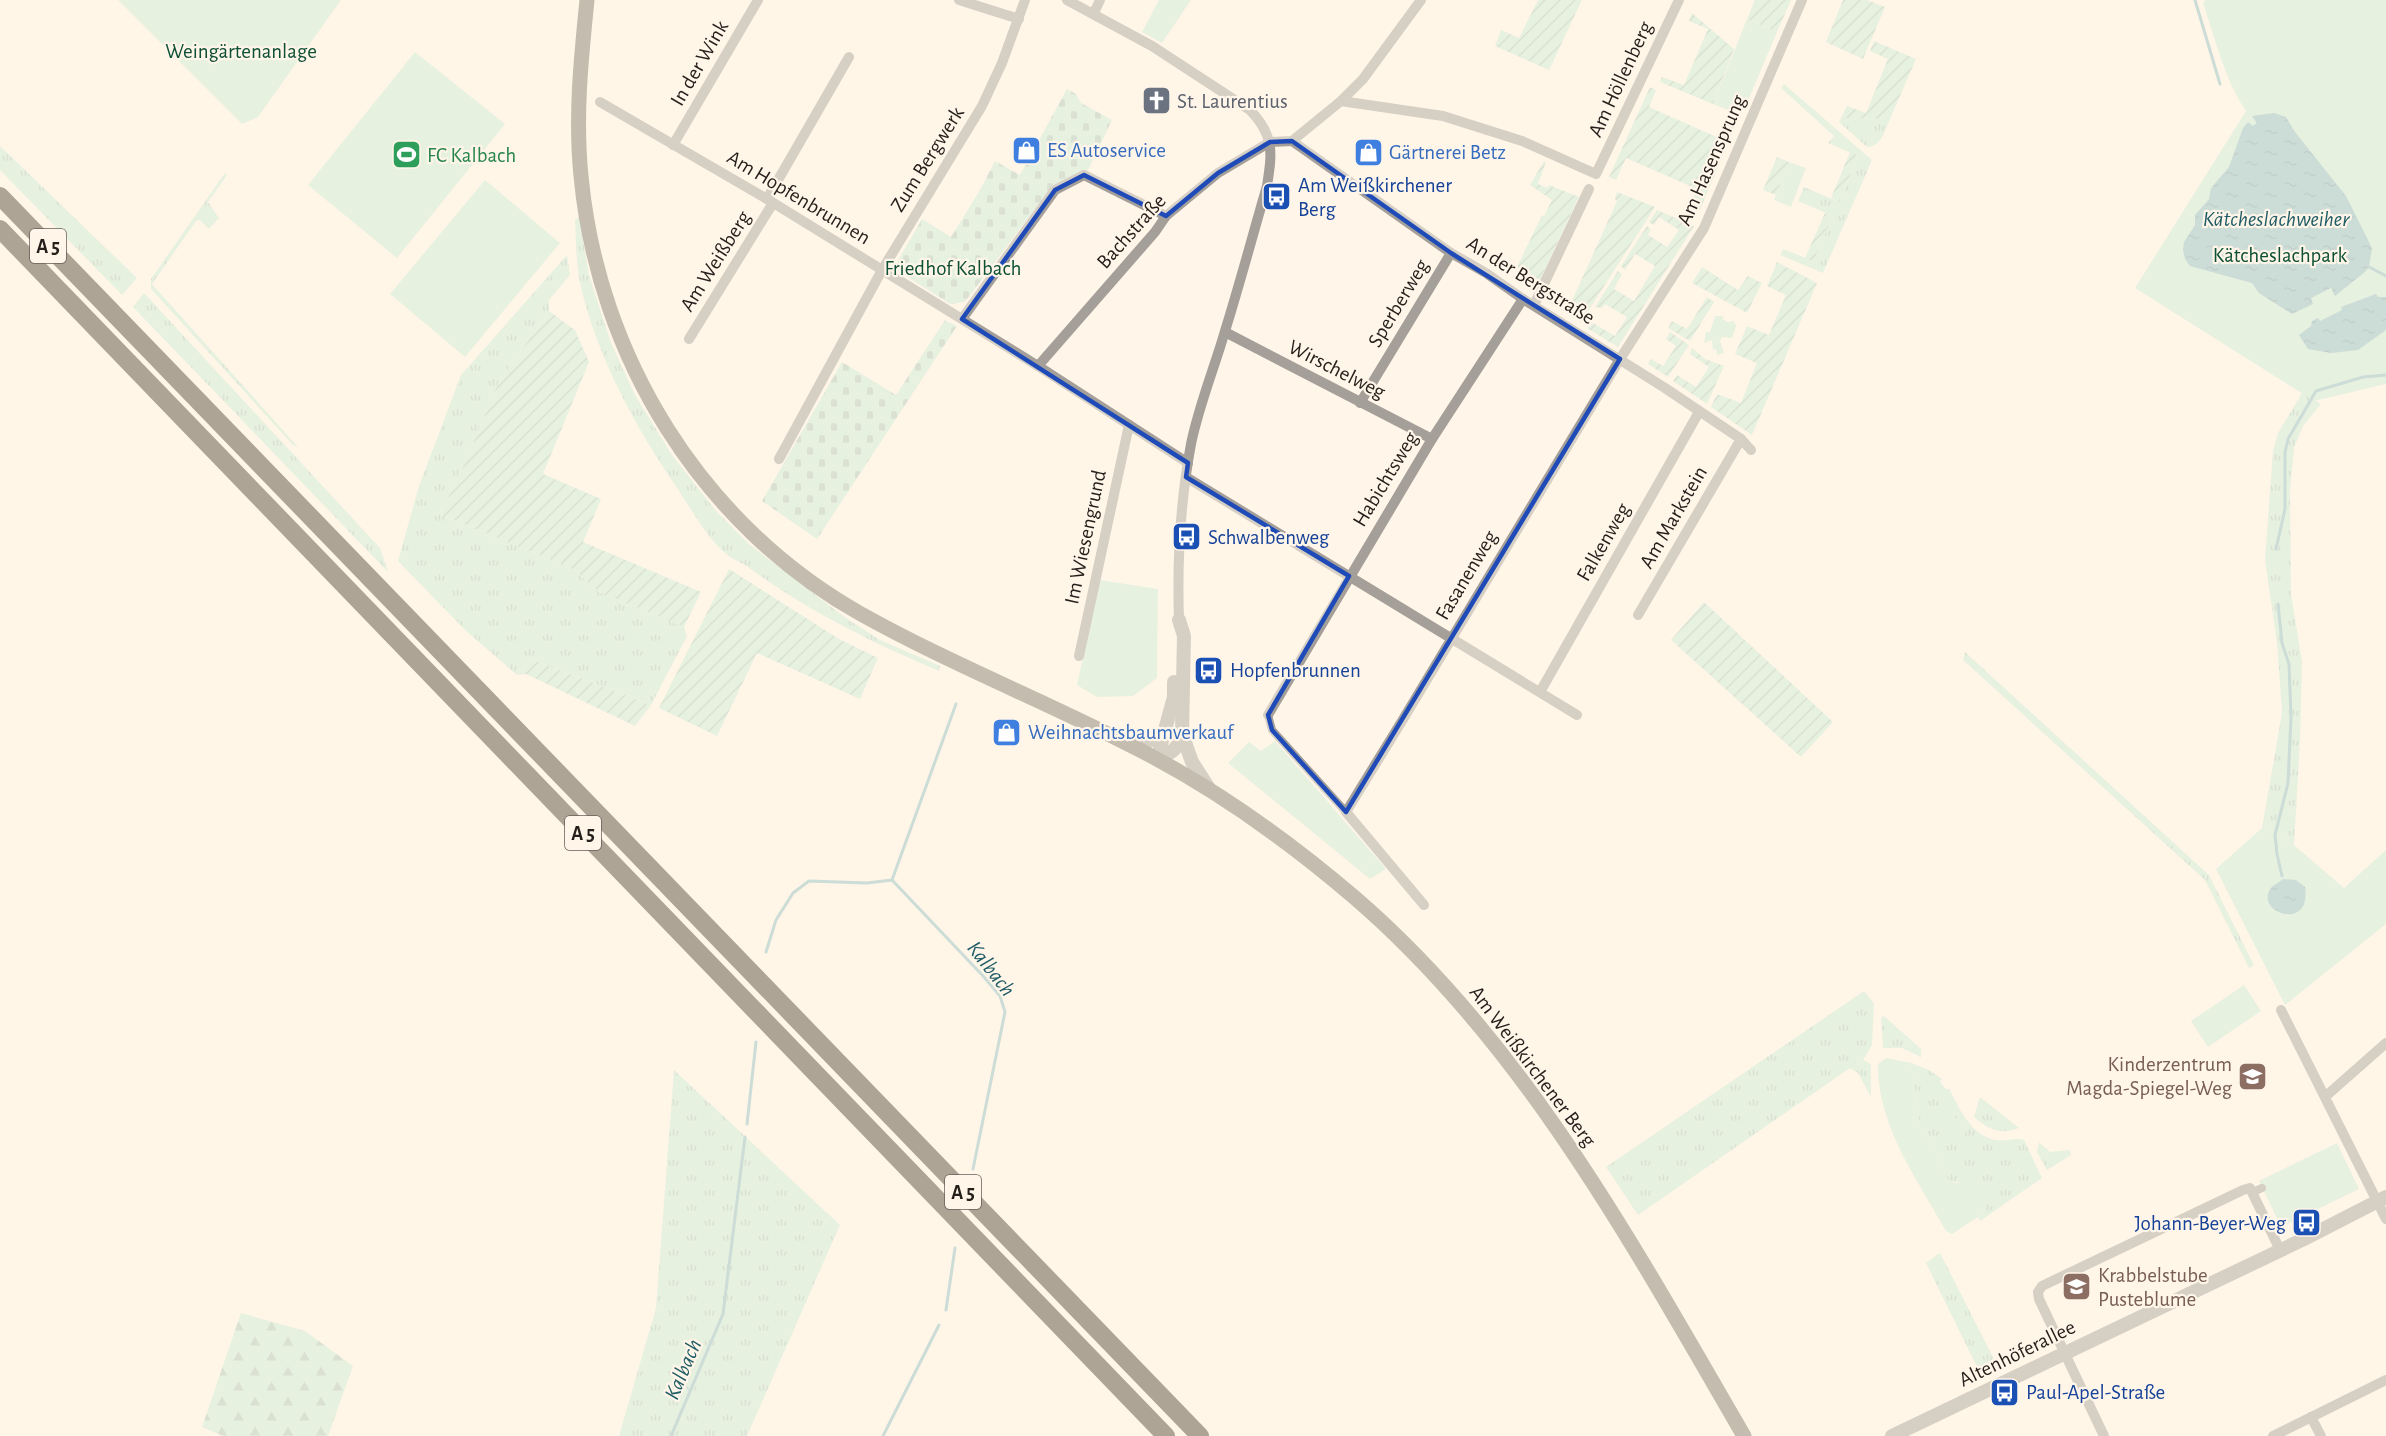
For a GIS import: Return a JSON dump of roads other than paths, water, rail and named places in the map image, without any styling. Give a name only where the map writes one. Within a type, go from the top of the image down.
[{"type":"highway","name":"A 5","points":[[0,196],[1200,1436]]},
{"type":"highway","name":"A 5","points":[[0,229],[1167,1436]]},
{"type":"main road","points":[[587,0],[578,99],[581,175],[592,250],[614,325],[655,411],[681,451],[711,490],[747,528],[785,562],[858,612],[1156,759]]},
{"type":"main road","name":"Am Weißkirchener Berg","points":[[1156,759],[1210,790],[1276,836],[1355,898],[1430,969],[1497,1046],[1557,1128],[1588,1176],[1744,1436]]},
{"type":"street","name":"In der Wink","points":[[673,145],[758,0]]},
{"type":"street","points":[[959,0],[1019,19]]},
{"type":"street","name":"Zum Bergwerk","points":[[779,459],[882,270],[982,106],[1025,0]]},
{"type":"street","points":[[1067,0],[1152,46],[1250,110],[1263,123],[1270,142],[1292,141],[1341,101],[1363,79],[1421,0]]},
{"type":"street","points":[[1094,13],[1100,0]]},
{"type":"street","name":"Am Höllenberg","points":[[1341,101],[1443,116],[1522,141],[1596,174],[1678,0]]},
{"type":"street","name":"Am Hasensprung","points":[[1620,359],[1704,228],[1802,0]]},
{"type":"street","name":"Am Weißberg","points":[[689,339],[770,201],[849,57]]},
{"type":"street","name":"Am Hopfenbrunnen","points":[[600,102],[770,201],[1038,366],[1188,463]]},
{"type":"street","name":"An der Bergstraße","points":[[1292,141],[1451,253],[1620,359],[1741,439],[1752,450]]},
{"type":"street","name":"Bachstraße","points":[[1038,366],[1155,232],[1166,216],[1218,173],[1270,142]]},
{"type":"street","name":"Am Weißkirchener Berg","points":[[1156,759],[1174,697],[1175,635],[1179,620],[1179,537],[1188,463],[1204,391],[1225,332],[1267,186],[1271,162],[1270,142]]},
{"type":"street","points":[[962,319],[1055,190],[1071,181],[1084,175],[1166,216]]},
{"type":"street","points":[[1534,305],[1589,189]]},
{"type":"street","name":"Sperberweg","points":[[1360,403],[1451,253]]},
{"type":"street","name":"Habichtsweg","points":[[1268,715],[1432,439],[1523,299]]},
{"type":"street","name":"Wirschelweg","points":[[1225,332],[1432,439]]},
{"type":"street","name":"Fasanenweg","points":[[1346,812],[1620,359]]},
{"type":"street","name":"Falkenweg","points":[[1540,692],[1699,412]]},
{"type":"street","name":"Im Wiesengrund","points":[[1079,656],[1129,425]]},
{"type":"street","name":"Am Markstein","points":[[1638,615],[1741,439]]},
{"type":"street","points":[[1186,477],[1577,715]]},
{"type":"street","name":"Am Weißkirchener Berg","points":[[1179,620],[1184,636],[1182,734],[1192,762],[1210,790]]},
{"type":"street","points":[[1268,715],[1272,730],[1346,812],[1424,905]]},
{"type":"street","points":[[1130,745],[1145,743],[1165,732]]},
{"type":"street","points":[[1156,759],[1173,752],[1179,746],[1182,734]]},
{"type":"street","points":[[2281,1010],[2326,1096],[2344,1146],[2381,1199],[2386,1219]]},
{"type":"street","points":[[2326,1096],[2386,1043]]},
{"type":"street","points":[[2104,1436],[2039,1299],[2038,1292],[2042,1286],[2243,1190],[2255,1189],[2280,1250]]},
{"type":"street","name":"Altenhöferallee","points":[[1892,1436],[2280,1250],[2381,1199]]},
{"type":"street","points":[[2273,1436],[2386,1380]]},
{"type":"street","points":[[2311,1417],[2321,1436]]},
{"type":"water","name":"Kätcheslachweiher","points":[[2274,113],[2286,117],[2295,132],[2346,196],[2372,248],[2369,267],[2365,272],[2335,296],[2331,288],[2311,298],[2313,304],[2292,314],[2259,293],[2252,283],[2190,266],[2183,250],[2184,242],[2195,225],[2195,215],[2209,199],[2211,188],[2229,167],[2243,128],[2248,122],[2253,126],[2257,123],[2252,116]]},
{"type":"water","points":[[2376,294],[2378,297],[2386,297],[2386,330],[2358,350],[2331,353],[2308,349],[2299,335],[2311,326],[2312,321],[2318,318],[2320,321],[2342,310],[2341,307]]},
{"type":"water","points":[[2283,879],[2296,880],[2305,887],[2305,901],[2300,910],[2293,914],[2284,914],[2276,910],[2270,904],[2268,897],[2272,887]]},
{"type":"waterway","points":[[2195,0],[2220,84]]},
{"type":"waterway","points":[[2369,267],[2386,276]]},
{"type":"waterway","points":[[2276,549],[2285,509],[2285,452],[2288,439],[2316,391],[2363,377],[2386,375]]},
{"type":"waterway","points":[[2278,604],[2282,643],[2289,664],[2291,717],[2288,783],[2275,835],[2282,876]]},
{"type":"waterway","name":"Kalbach","points":[[956,704],[892,880],[984,977],[1000,996],[1005,1012],[973,1169]]},
{"type":"waterway","name":"Kalbach","points":[[766,952],[776,920],[793,893],[809,881],[867,883],[892,880]]},
{"type":"waterway","name":"Kalbach","points":[[747,1124],[756,1042]]},
{"type":"waterway","name":"Kalbach","points":[[671,1436],[723,1314],[745,1137]]},
{"type":"waterway","name":"Kalbach","points":[[946,1310],[955,1248]]},
{"type":"waterway","name":"Kalbach","points":[[883,1436],[939,1325]]},
{"type":"place","name":"St. Laurentius","points":[[1156,101]]},
{"type":"place","name":"ES Autoservice","points":[[1026,150]]},
{"type":"place","name":"Gärtnerei Betz","points":[[1368,152]]},
{"type":"place","name":"FC Kalbach","points":[[406,155]]},
{"type":"place","name":"Am Weißkirchener Berg","points":[[1277,197]]},
{"type":"place","name":"Schwalbenweg","points":[[1187,537]]},
{"type":"place","name":"Hopfenbrunnen","points":[[1209,670]]},
{"type":"place","name":"Weihnachtsbaumverkauf","points":[[1007,732]]},
{"type":"place","name":"Kinderzentrum Magda-Spiegel-Weg","points":[[2253,1076]]},
{"type":"place","name":"Johann-Beyer-Weg","points":[[2307,1223]]},
{"type":"place","name":"Krabbelstube Pusteblume","points":[[2077,1287]]},
{"type":"place","name":"Paul-Apel-Straße","points":[[2005,1392]]},
{"type":"park label","name":"Weingärtenanlage","points":[[241,51]]},
{"type":"park label","name":"Kätcheslachpark","points":[[2280,255]]},
{"type":"park label","name":"Friedhof Kalbach","points":[[953,268]]}]
